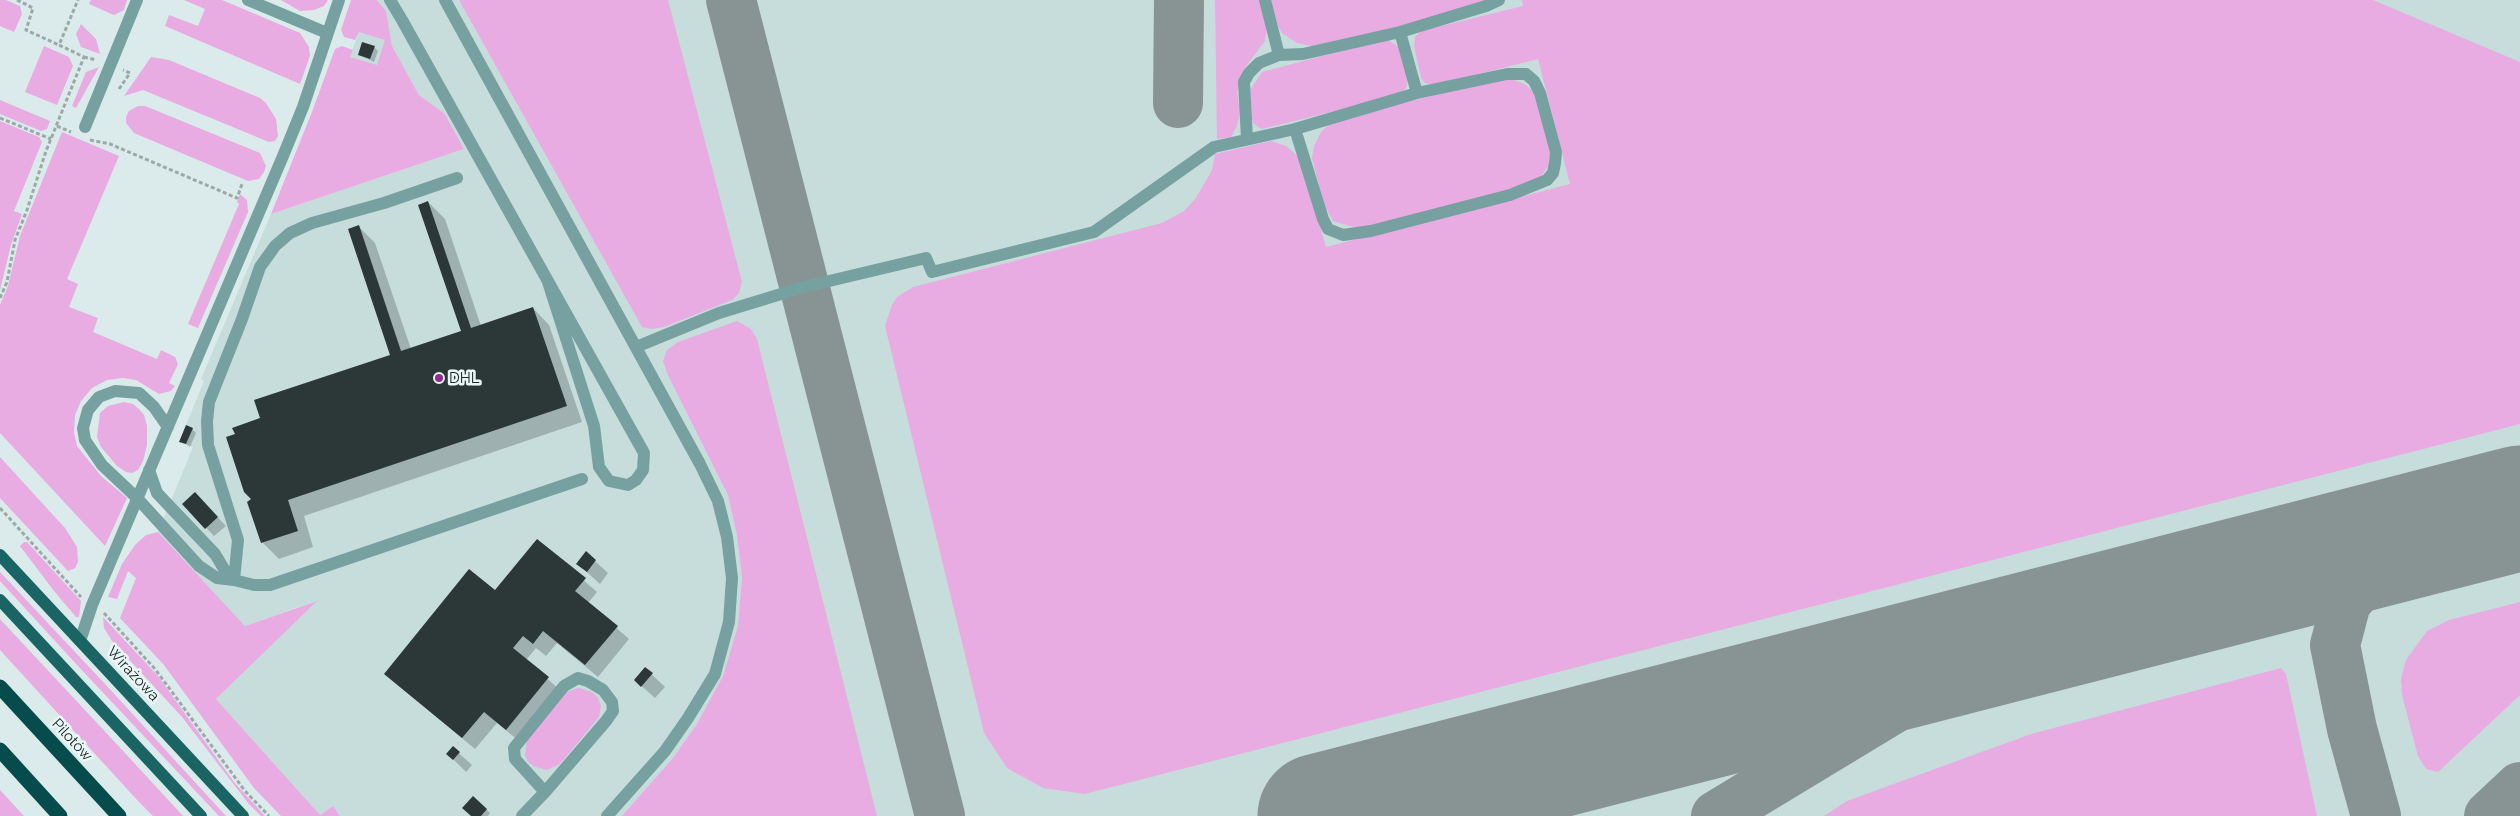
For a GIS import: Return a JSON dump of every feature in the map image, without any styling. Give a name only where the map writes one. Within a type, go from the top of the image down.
[{"type":"highway","name":"Pilotów","points":[[0,688],[119,816]]},
{"type":"highway","points":[[0,750],[60,816]]},
{"type":"main road","name":"Wirażowa","points":[[0,555],[243,816]]},
{"type":"main road","points":[[0,600],[201,816]]},
{"type":"lane","points":[[85,127],[137,0]]},
{"type":"lane","points":[[248,0],[328,33]]},
{"type":"lane","points":[[80,641],[92,605],[118,542],[304,105],[339,0]]},
{"type":"lane","points":[[390,0],[644,453],[643,470],[636,480],[628,485],[609,481],[603,476],[598,467],[594,426],[548,282]]},
{"type":"lane","points":[[446,0],[718,501],[727,537],[732,578],[729,622],[715,674],[665,751],[607,816]]},
{"type":"lane","points":[[1265,0],[1279,55]]},
{"type":"lane","points":[[1247,139],[1244,82],[1249,73],[1259,63],[1279,55],[1303,54],[1400,32],[1486,6],[1499,0]]},
{"type":"lane","points":[[1400,32],[1417,93]]},
{"type":"lane","points":[[636,347],[719,313],[804,287],[926,258],[932,272],[1094,232],[1214,147],[1296,128],[1417,93],[1507,74],[1526,74],[1534,81],[1542,101],[1556,152],[1553,173],[1540,184],[1510,195],[1371,231],[1344,235],[1328,229],[1322,218],[1296,128]]},
{"type":"lane","points":[[232,579],[238,540],[208,445],[206,421],[209,402],[242,319],[260,267],[275,246],[290,233],[312,223],[384,203],[457,178]]},
{"type":"lane","points":[[168,427],[154,407],[139,393],[115,391],[99,397],[88,410],[83,428],[85,440],[91,451],[199,566],[217,578],[232,579],[254,585],[270,585],[582,479]]},
{"type":"lane","points":[[149,470],[157,493],[215,554],[232,579]]},
{"type":"lane","points":[[522,816],[545,792],[613,711],[612,702],[603,690],[588,681],[578,678],[564,686],[514,748],[515,759],[545,792]]},
{"type":"path","points":[[0,298],[7,282],[15,240],[51,139],[84,57],[26,30],[34,8],[17,0]]},
{"type":"path","points":[[58,45],[78,0]]},
{"type":"path","points":[[0,118],[51,139]]},
{"type":"path","points":[[57,126],[73,133]]},
{"type":"path","points":[[89,139],[110,144],[237,198],[242,184]]},
{"type":"path","points":[[0,508],[83,599]]},
{"type":"path","points":[[104,613],[155,669],[245,791],[268,816]]},
{"type":"shaded area","points":[[0,0],[6,0],[20,6],[22,14],[14,32],[0,26]]},
{"type":"shaded area","points":[[91,0],[127,0],[124,10],[114,15],[89,4]]},
{"type":"shaded area","points":[[184,0],[222,0],[300,33],[309,47],[310,56],[300,84],[165,26],[169,15],[198,26],[205,9]]},
{"type":"shaded area","points":[[281,0],[328,0],[324,6],[314,10],[300,11]]},
{"type":"shaded area","points":[[351,0],[377,0],[386,11],[392,46],[419,95],[445,114],[464,149],[271,214],[335,49],[342,46],[353,50],[350,57],[377,65],[385,40],[359,32],[355,40],[344,37],[341,30]]},
{"type":"shaded area","points":[[377,0],[2520,0],[2520,816],[340,816],[333,806],[320,815],[216,699],[316,601],[245,626],[158,532],[193,447],[186,444],[193,428],[186,425],[204,381],[201,379],[271,214],[464,149],[445,114],[419,95],[392,46],[386,11]]},
{"type":"shaded area","points":[[459,0],[668,0],[742,282],[739,293],[732,300],[664,327],[652,329],[642,327]]},
{"type":"shaded area","points":[[1215,0],[1260,0],[1267,27],[1265,41],[1244,69],[1237,92],[1240,111],[1237,126],[1231,137],[1217,139]]},
{"type":"shaded area","points":[[1271,0],[1489,0],[1476,7],[1317,47],[1297,43],[1282,33],[1277,24]]},
{"type":"shaded area","points":[[1522,0],[2373,0],[2520,62],[2520,424],[1085,794],[1043,788],[1007,768],[984,733],[885,326],[892,305],[897,297],[913,287],[1162,223],[1184,211],[1196,198],[1212,170],[1215,154],[1271,141],[1286,146],[1300,158],[1326,247],[1570,184],[1538,59],[1435,85],[1425,83],[1421,78],[1414,46],[1415,37],[1421,31],[1523,6]]},
{"type":"shaded area","points":[[81,24],[96,39],[100,54],[81,47],[76,34]]},
{"type":"shaded area","points":[[359,31],[386,40],[377,66],[350,57]]},
{"type":"shaded area","points":[[1387,39],[1400,48],[1408,80],[1406,88],[1400,95],[1262,129],[1254,124],[1250,115],[1250,90],[1262,72]]},
{"type":"shaded area","points":[[44,46],[69,57],[73,66],[57,105],[25,92]]},
{"type":"shaded area","points":[[151,57],[169,60],[260,98],[266,103],[276,119],[278,136],[275,141],[269,142],[143,90],[124,96]]},
{"type":"shaded area","points":[[99,67],[76,108],[72,106],[86,72]]},
{"type":"shaded area","points":[[1495,79],[1514,80],[1526,85],[1537,95],[1551,142],[1549,165],[1541,177],[1522,189],[1374,227],[1353,227],[1333,221],[1324,205],[1312,158],[1314,146],[1321,132],[1332,122]]},
{"type":"shaded area","points":[[0,100],[50,121],[47,129],[41,131],[0,114]]},
{"type":"shaded area","points":[[138,106],[145,106],[260,153],[266,166],[264,172],[259,179],[248,181],[134,133],[126,123],[126,117],[129,111]]},
{"type":"shaded area","points":[[0,121],[39,137],[42,142],[14,211],[22,214],[11,245],[0,290]]},
{"type":"shaded area","points":[[62,132],[119,156],[67,279],[78,284],[69,307],[98,318],[93,332],[157,359],[161,350],[175,357],[178,364],[169,383],[175,386],[171,391],[159,394],[136,380],[123,378],[107,380],[92,388],[81,401],[75,415],[74,433],[77,446],[101,476],[127,498],[105,546],[0,433],[0,305],[8,286],[20,236]]},
{"type":"shaded area","points":[[240,194],[247,200],[248,212],[198,328],[188,324],[239,204],[237,202]]},
{"type":"shaded area","points":[[737,321],[751,329],[757,339],[877,816],[622,816],[673,758],[697,724],[723,676],[738,626],[742,578],[737,535],[728,495],[668,375],[663,361],[667,350],[678,342]]},
{"type":"shaded area","points":[[124,402],[133,404],[139,409],[144,415],[147,426],[147,445],[143,461],[138,470],[132,473],[126,472],[117,466],[101,447],[97,437],[100,413],[108,406]]},
{"type":"shaded area","points":[[0,457],[65,528],[77,547],[78,562],[75,568],[68,571],[0,498]]},
{"type":"shaded area","points":[[158,532],[245,626],[317,601],[216,699],[320,815],[333,806],[340,816],[281,816],[254,788],[164,665],[120,618],[136,578],[128,571],[117,599],[108,597],[122,564],[135,545],[146,535]]},
{"type":"shaded area","points":[[27,542],[81,601],[79,617],[76,617],[54,591],[20,546]]},
{"type":"shaded area","points":[[0,572],[226,816],[219,816],[78,666],[0,581]]},
{"type":"shaded area","points":[[2520,602],[2520,695],[2438,772],[2426,769],[2418,756],[2402,695],[2401,678],[2406,660],[2427,631],[2449,620]]},
{"type":"shaded area","points":[[103,617],[158,676],[234,782],[265,816],[261,816],[248,803],[182,717],[112,641],[104,628]]},
{"type":"shaded area","points":[[0,619],[183,816],[153,816],[138,801],[0,650]]},
{"type":"shaded area","points":[[2281,668],[2286,674],[2317,816],[1824,816],[1847,801],[2031,734]]},
{"type":"shaded area","points":[[579,688],[592,692],[598,698],[601,706],[599,717],[560,764],[547,770],[535,767],[528,762],[525,755],[527,739],[566,692]]},
{"type":"shaded area","points":[[0,790],[24,816],[0,816]]},
{"type":"building","points":[[362,42],[375,46],[370,59],[358,55]]},
{"type":"building","name":"DHL","points":[[428,201],[471,328],[533,307],[567,406],[288,500],[298,531],[261,543],[247,502],[251,499],[244,492],[226,437],[235,434],[232,428],[260,418],[254,400],[390,355],[348,229],[359,225],[401,351],[461,331],[418,205]]},
{"type":"building","points":[[186,425],[193,428],[186,444],[179,442]]},
{"type":"building","points":[[195,492],[218,517],[205,529],[182,504]]},
{"type":"building","points":[[537,539],[586,578],[575,591],[618,626],[585,665],[543,631],[533,644],[523,636],[513,648],[549,677],[506,730],[484,712],[462,738],[384,674],[469,569],[495,590]]},
{"type":"building","points":[[586,551],[596,560],[587,572],[576,564]]},
{"type":"building","points":[[645,667],[653,673],[641,687],[634,680]]},
{"type":"building","points":[[453,746],[460,752],[453,760],[446,754]]},
{"type":"building","points":[[473,796],[487,809],[481,816],[471,816],[462,808]]},
{"type":"taxiway","points":[[731,0],[940,816]]},
{"type":"taxiway","points":[[1178,103],[1179,0]]},
{"type":"taxiway","points":[[2376,816],[2352,729],[2335,645],[2346,603],[2381,561],[2435,530]]},
{"type":"taxiway","points":[[1716,816],[1919,693],[2036,644],[2159,601]]},
{"type":"taxiway","points":[[2489,816],[2520,787]]},
{"type":"taxiway","points":[[1344,816],[1360,806]]},
{"type":"runway","points":[[1320,816],[2520,508]]},
{"type":"place","name":"DHL","points":[[439,378]]}]
